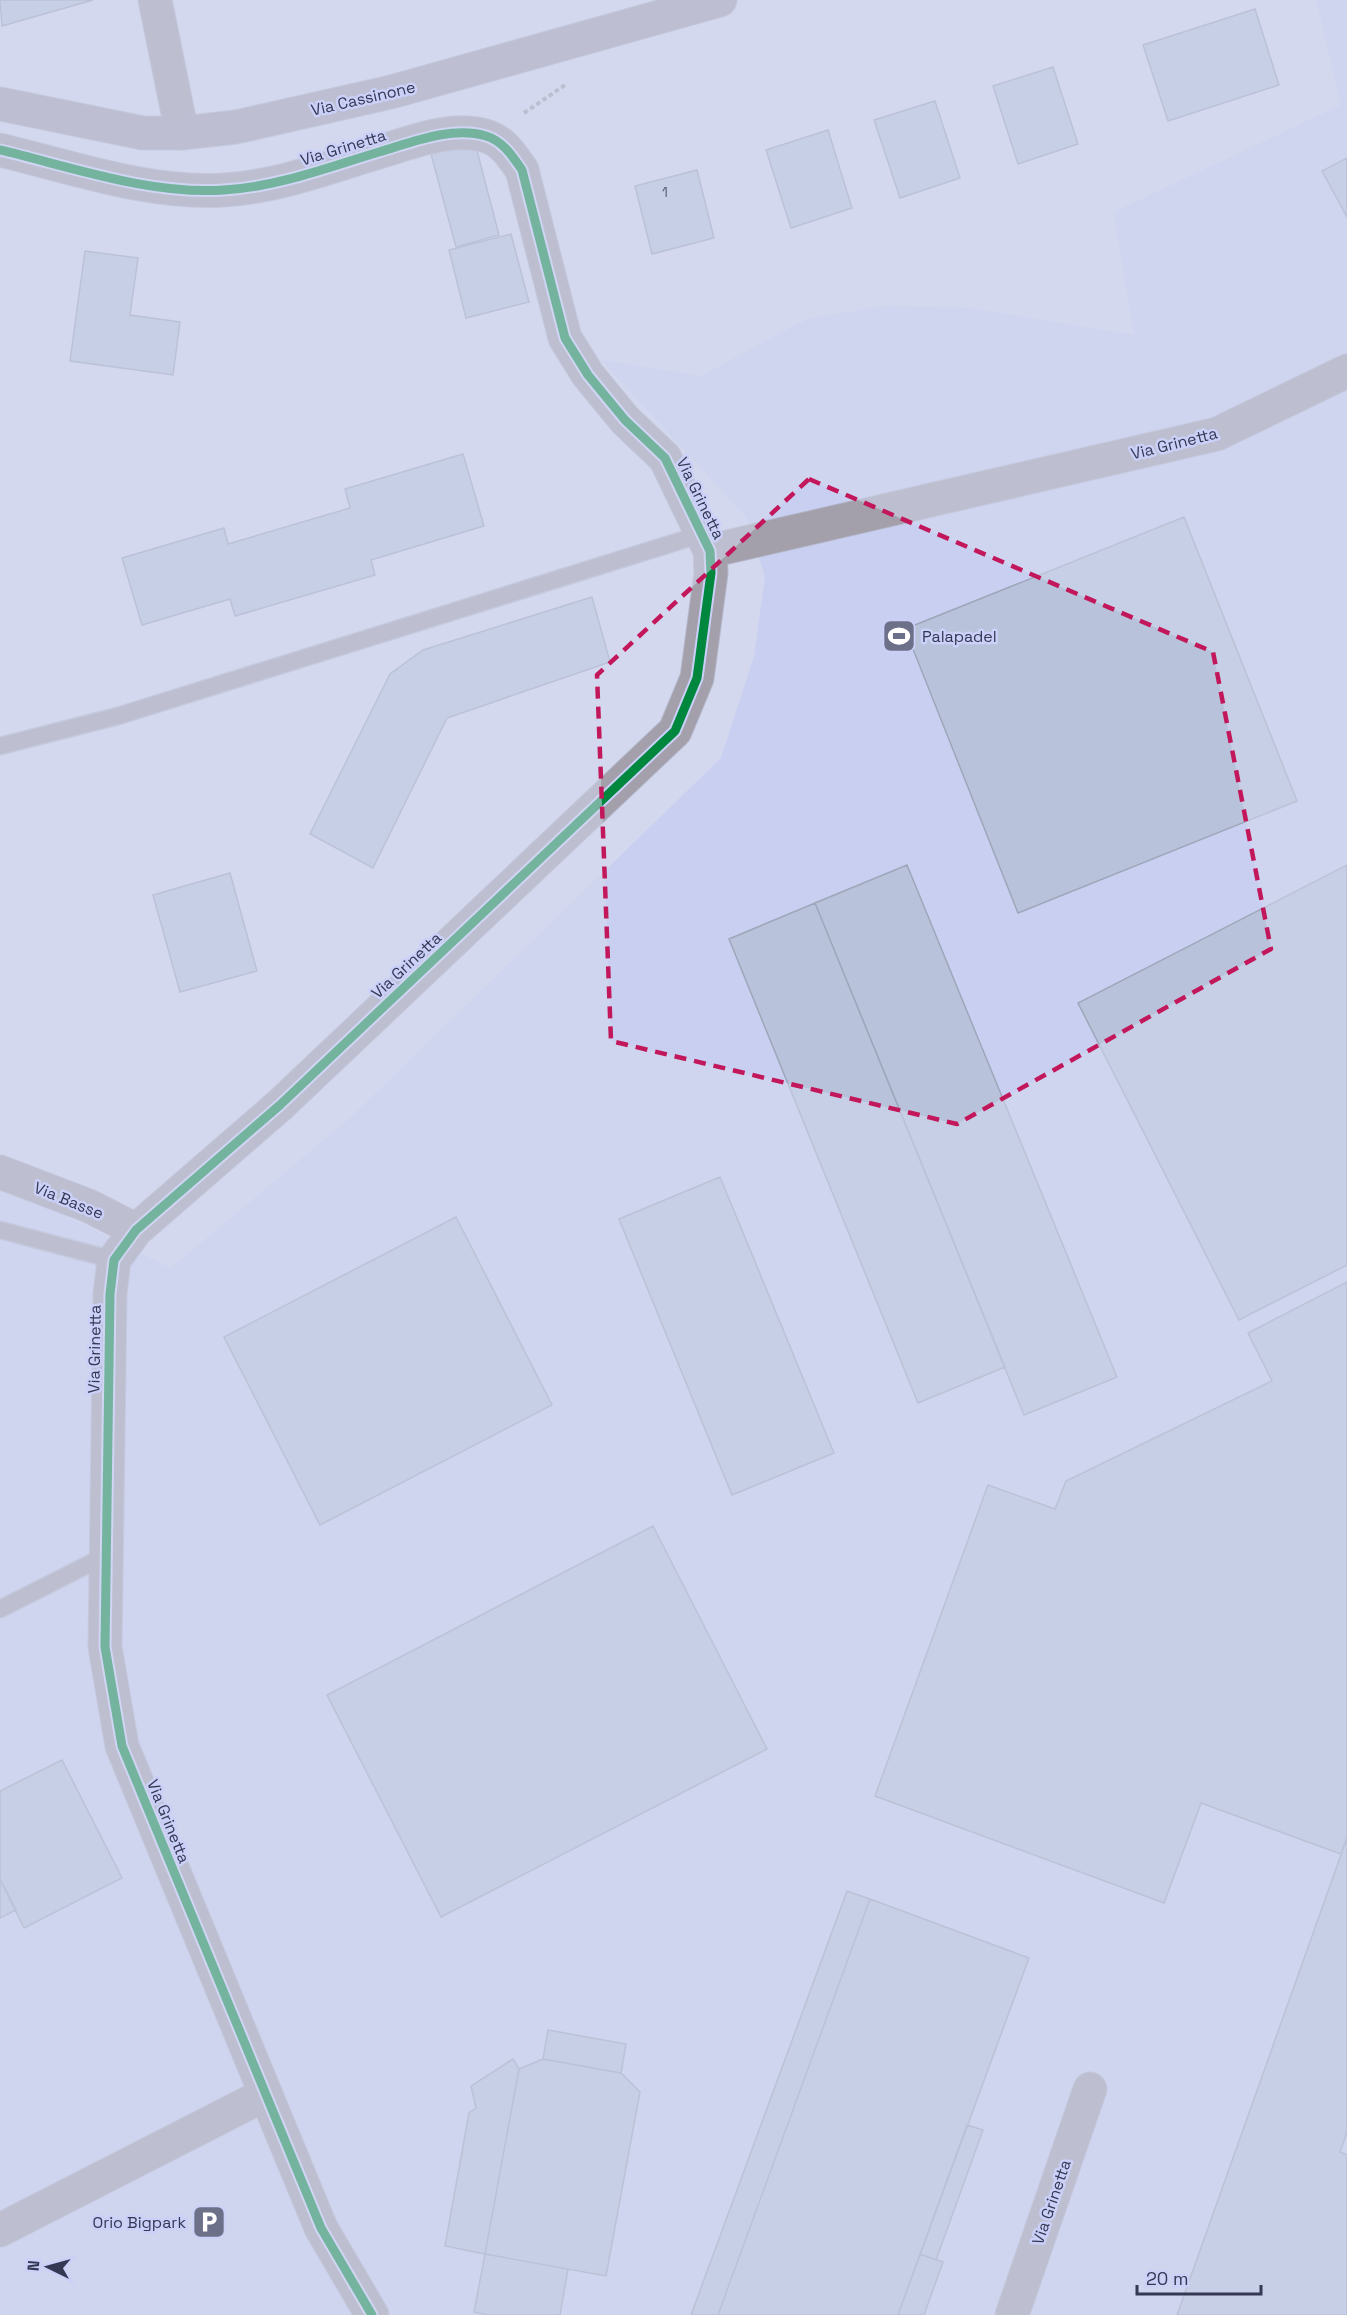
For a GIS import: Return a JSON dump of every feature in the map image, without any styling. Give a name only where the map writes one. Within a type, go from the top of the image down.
[{"type":"main road","name":"Via Cassinone","points":[[0,104],[117,130],[182,134],[236,127],[391,92],[720,0]]},
{"type":"street","points":[[155,0],[182,134]]},
{"type":"street","name":"Via Grinetta","points":[[0,150],[159,186],[190,190],[225,190],[289,179],[435,135],[467,133],[488,136],[505,148],[522,170],[565,338],[588,375],[625,420],[665,458],[706,543],[711,573],[697,678],[675,731],[280,1105],[136,1230],[114,1260],[110,1294],[105,1647],[122,1746],[321,2228],[372,2315]]},
{"type":"street","name":"Via Grinetta","points":[[706,543],[1217,434],[1347,371]]},
{"type":"street","name":"Via Basse","points":[[0,1172],[88,1206],[136,1230]]},
{"type":"street","name":"Via Grinetta","points":[[1012,2315],[1090,2089]]},
{"type":"street","points":[[0,2230],[266,2094]]},
{"type":"lane","points":[[0,746],[118,716],[706,543]]},
{"type":"lane","points":[[0,1230],[114,1260]]},
{"type":"lane","points":[[0,1609],[107,1555]]},
{"type":"path","points":[[488,136],[569,83],[559,45]]},
{"type":"highlighted area","points":[[809,479],[1213,652],[1271,949],[957,1124],[611,1041],[597,675]]},
{"type":"shaded area","points":[[1316,0],[1347,0],[1347,2315],[0,2315],[0,1187],[47,1207],[171,1268],[350,1118],[721,758],[754,656],[765,577],[746,517],[601,360],[701,376],[807,319],[884,306],[969,308],[1134,335],[1114,212],[1341,105]]},
{"type":"building","points":[[0,0],[93,0],[2,26]]},
{"type":"building","points":[[1255,9],[1279,85],[1168,121],[1143,45]]},
{"type":"building","points":[[1053,67],[1078,144],[1018,164],[993,86]]},
{"type":"building","points":[[935,101],[960,178],[900,198],[874,120]]},
{"type":"building","points":[[828,130],[852,208],[791,228],[766,150]]},
{"type":"building","points":[[475,143],[499,235],[456,247],[431,154]]},
{"type":"building","points":[[1347,158],[1347,217],[1322,171]]},
{"type":"building","points":[[697,170],[714,238],[652,254],[635,186]]},
{"type":"building","points":[[511,234],[529,302],[466,318],[449,250]]},
{"type":"building","points":[[85,251],[138,258],[130,315],[180,322],[173,375],[70,361]]},
{"type":"building","points":[[463,454],[484,526],[371,560],[375,575],[235,616],[230,599],[142,625],[122,558],[224,528],[228,544],[350,508],[345,489]]},
{"type":"building","points":[[1184,517],[1297,801],[1018,913],[905,629]]},
{"type":"building","points":[[592,597],[610,662],[447,718],[373,868],[310,834],[390,674],[423,650]]},
{"type":"building","points":[[907,865],[1117,1377],[1024,1415],[815,903]]},
{"type":"building","points":[[1347,865],[1347,1265],[1239,1320],[1078,1003]]},
{"type":"building","points":[[230,873],[257,971],[180,992],[153,895]]},
{"type":"building","points":[[815,903],[1005,1367],[918,1403],[729,939]]},
{"type":"building","points":[[720,1177],[834,1453],[732,1495],[619,1219]]},
{"type":"building","points":[[456,1217],[552,1405],[320,1525],[224,1337]]},
{"type":"building","points":[[1347,1282],[1347,1837],[1341,1854],[1201,1803],[1164,1903],[875,1796],[988,1485],[1055,1509],[1066,1481],[1272,1381],[1248,1333]]},
{"type":"building","points":[[653,1526],[767,1749],[441,1917],[327,1695]]},
{"type":"building","points":[[62,1760],[122,1878],[24,1928],[0,1879],[0,1791]]},
{"type":"building","points":[[1347,1838],[1347,2132],[1340,2152],[1347,2155],[1347,2315],[1177,2315]]},
{"type":"building","points":[[0,1879],[16,1910],[0,1918]]},
{"type":"building","points":[[847,1891],[870,1899],[718,2315],[691,2315]]},
{"type":"building","points":[[870,1899],[1029,1958],[898,2315],[718,2315]]},
{"type":"building","points":[[548,2030],[626,2044],[621,2073],[543,2059]]},
{"type":"building","points":[[513,2059],[519,2069],[485,2254],[445,2246],[469,2113],[476,2108],[471,2086]]},
{"type":"building","points":[[543,2059],[621,2073],[640,2092],[606,2276],[485,2254],[519,2069]]},
{"type":"building","points":[[967,2125],[983,2130],[936,2260],[920,2254]]},
{"type":"building","points":[[485,2254],[568,2269],[560,2315],[488,2315],[474,2312]]},
{"type":"building","points":[[920,2254],[943,2262],[924,2315],[898,2315]]},
{"type":"cycle path","points":[[0,150],[140,184],[168,188],[224,190],[283,181],[432,136],[473,133],[492,138],[507,150],[522,170],[565,338],[588,375],[625,420],[665,458],[710,551],[711,573],[697,678],[675,731],[280,1105],[136,1230],[114,1260],[110,1294],[105,1647],[122,1746],[321,2228],[372,2315]]},
{"type":"place","name":"Palapadel","points":[[899,636]]},
{"type":"place","name":"Orio Bigpark","points":[[209,2222]]}]
